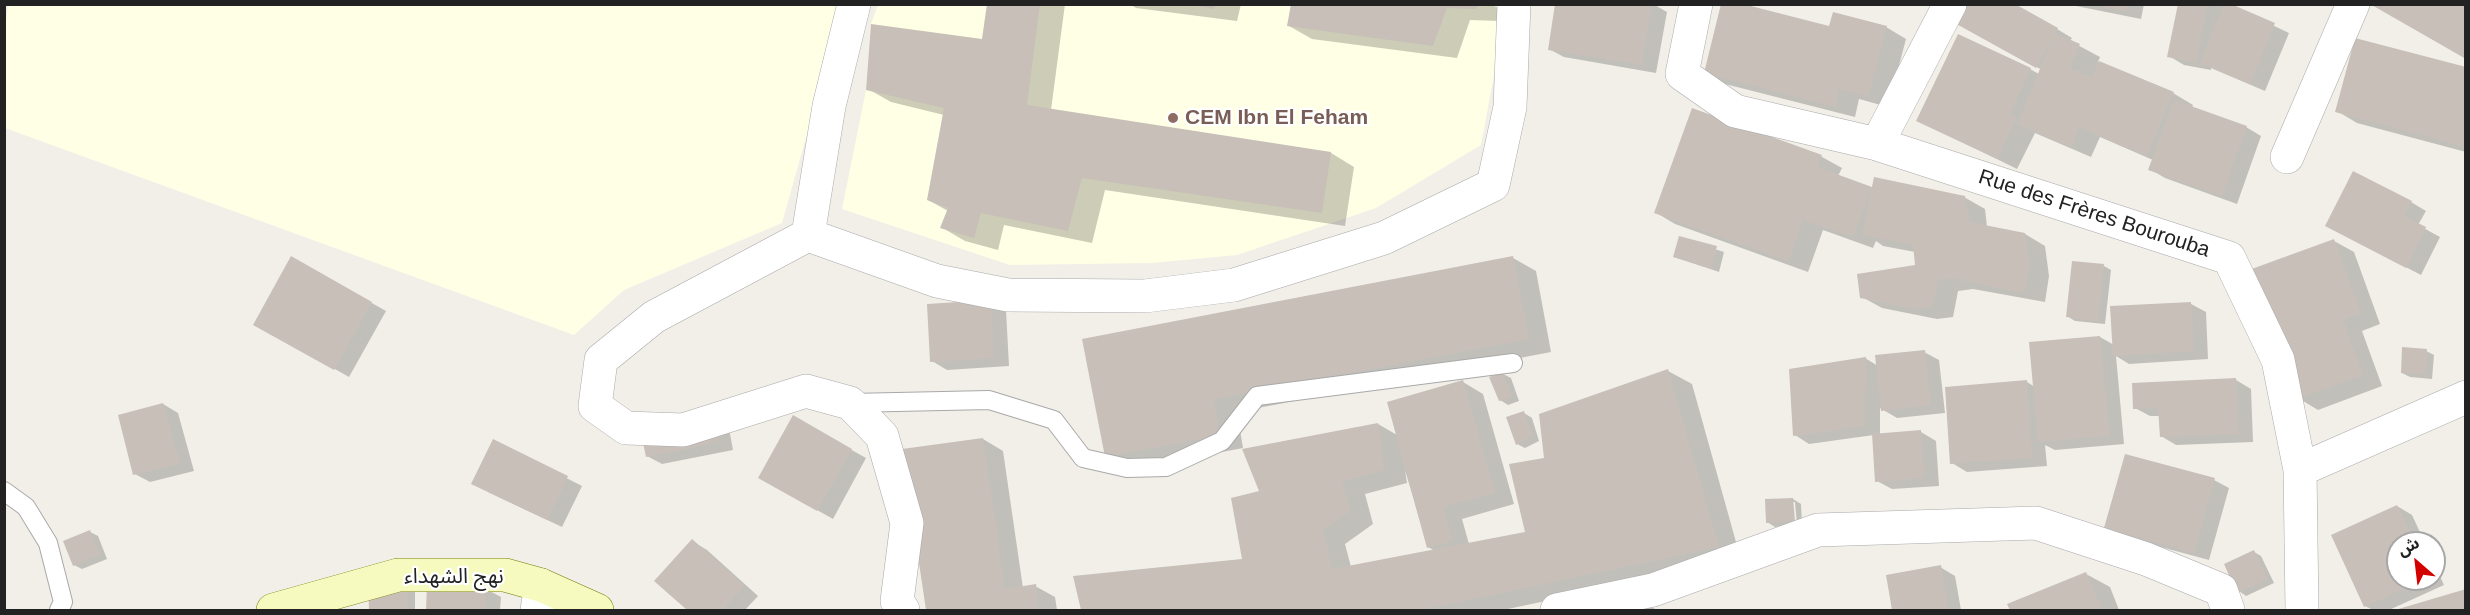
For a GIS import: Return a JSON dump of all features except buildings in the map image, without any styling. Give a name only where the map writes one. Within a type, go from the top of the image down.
[{"type":"main road","name":"نهج الشهداء","points":[[273,610],[398,575],[505,574],[539,598],[597,610]]},
{"type":"street","points":[[808,235],[828,106],[854,4]]},
{"type":"street","points":[[903,610],[897,601],[907,523],[882,436],[850,403],[806,392],[683,430],[627,428],[595,406],[601,360],[654,317],[808,235],[937,280],[1008,295],[1031,296],[1145,296],[1234,285],[1384,238],[1493,185],[1510,107],[1514,4]]},
{"type":"street","name":"Rue des Frères Bourouba","points":[[1696,4],[1682,74],[1735,111],[1877,144],[2229,258],[2278,360],[2300,470],[2302,610]]},
{"type":"street","points":[[1877,144],[1950,4]]},
{"type":"street","points":[[2287,157],[2353,4]]},
{"type":"street","points":[[2300,470],[2466,397]]},
{"type":"street","points":[[1557,610],[1653,590],[1818,530],[2036,523],[2146,559],[2221,590],[2228,610]]},
{"type":"lane","points":[[850,403],[989,400],[1054,420],[1083,458],[1127,468],[1166,467],[1222,441],[1257,396],[1513,363]]},
{"type":"lane","points":[[4,491],[26,507],[48,543],[63,602],[59,610]]},
{"type":"shaded area","points":[[8,5],[840,5],[835,34],[782,223],[624,290],[574,335],[5,128],[4,39]]},
{"type":"shaded area","name":"CEM Ibn El Feham","points":[[878,5],[1507,5],[1481,145],[1376,208],[1237,255],[1152,263],[1010,265],[842,209],[866,90],[871,24]]},
{"type":"place","name":"CEM Ibn El Feham","points":[[1173,118]]}]
